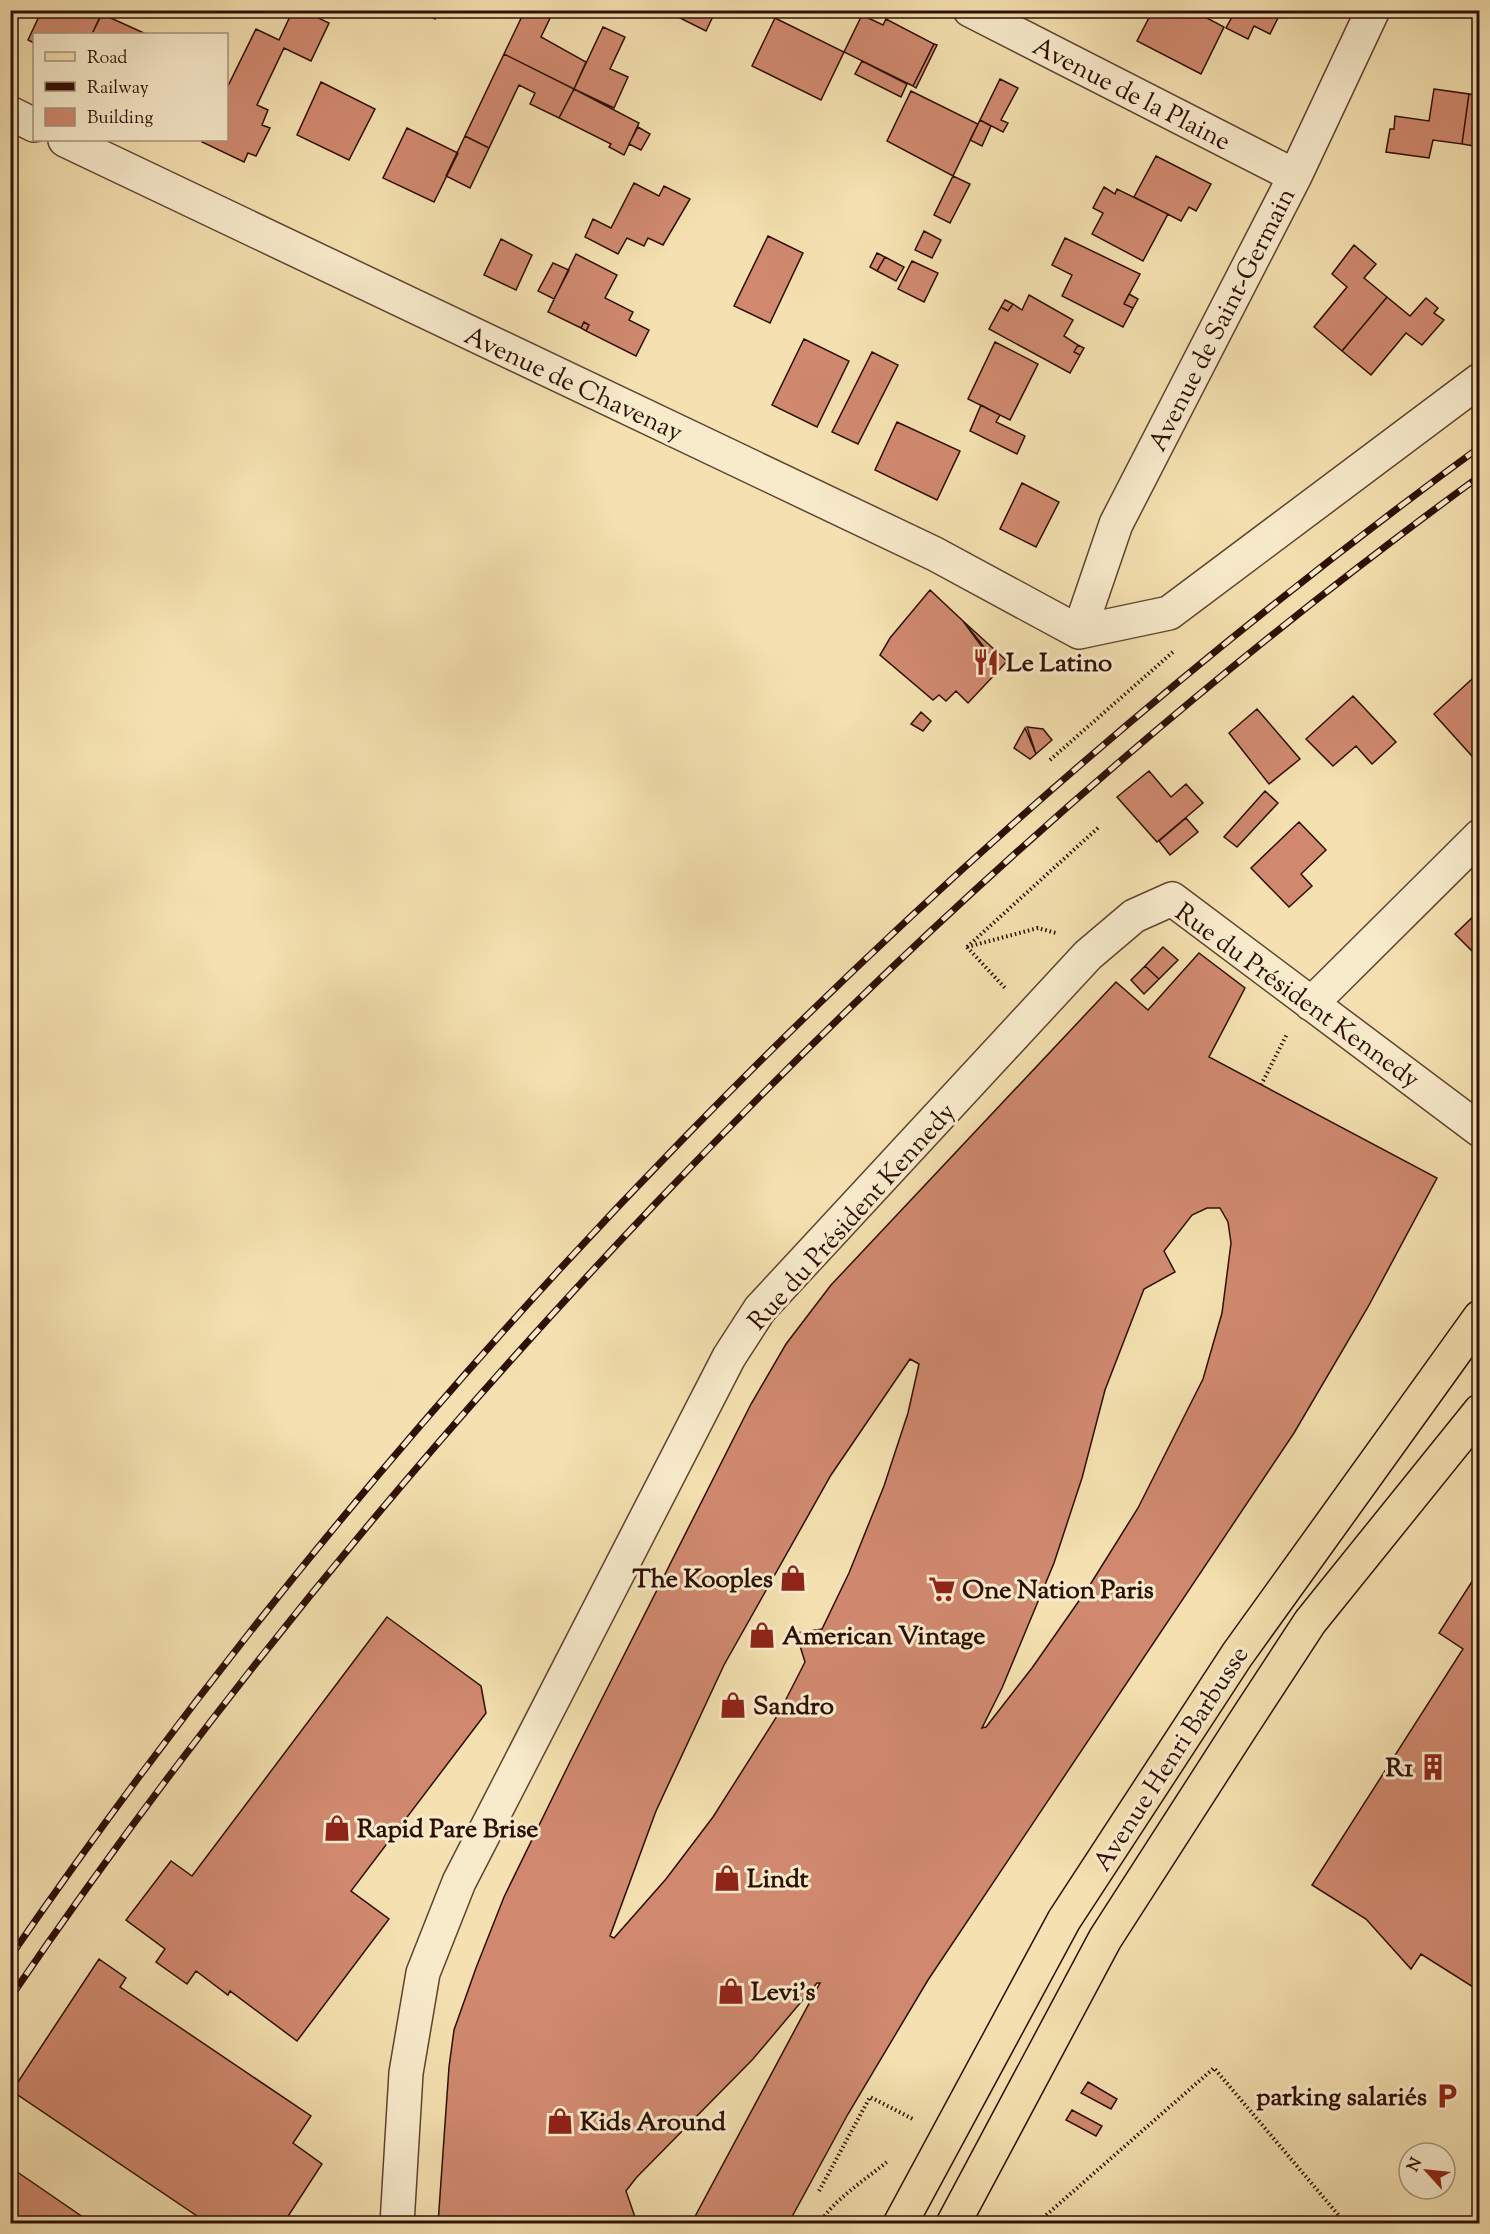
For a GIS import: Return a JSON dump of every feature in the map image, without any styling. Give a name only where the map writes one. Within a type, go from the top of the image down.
[{"type":"main road","name":"Avenue Henri Barbusse","points":[[900,2223],[1064,1920],[1237,1654],[1479,1317]]},
{"type":"main road","name":"Avenue Henri Barbusse","points":[[953,2223],[1105,1939],[1242,1726],[1310,1622],[1479,1412]]},
{"type":"street","name":"Avenue de la Plaine","points":[[970,10],[1295,176]]},
{"type":"street","name":"Avenue de Saint-Germain","points":[[1079,632],[1116,524],[1295,176],[1374,10]]},
{"type":"street","points":[[10,113],[33,124]]},
{"type":"street","name":"Avenue de Chavenay","points":[[67,141],[935,554],[1079,632]]},
{"type":"street","points":[[1079,632],[1169,613],[1479,380]]},
{"type":"street","points":[[1311,1004],[1479,836]]},
{"type":"street","name":"Rue du Président Kennedy","points":[[397,2223],[406,2073],[427,1963],[459,1882],[729,1357],[760,1309],[1021,1006],[1088,955],[1134,916],[1172,899],[1479,1130]]},
{"type":"path","points":[[1050,760],[1173,653],[1169,613]]},
{"type":"path","points":[[967,947],[1100,826]]},
{"type":"path","points":[[967,947],[1038,928],[1067,935]]},
{"type":"path","points":[[967,947],[1021,1006]]},
{"type":"path","points":[[1261,1084],[1289,1029]]},
{"type":"path","points":[[1036,2223],[1214,2068],[1346,2223]]},
{"type":"path","points":[[819,2191],[870,2097],[922,2123]]},
{"type":"path","points":[[820,2223],[823,2217],[852,2190],[895,2156]]},
{"type":"building","points":[[42,10],[103,10],[92,33],[33,33],[33,42],[28,40]]},
{"type":"building","points":[[293,10],[302,10],[329,23],[311,61],[284,48],[257,105],[268,110],[262,125],[270,128],[256,156],[248,153],[244,162],[202,142],[228,141],[228,86],[256,29],[279,40]]},
{"type":"building","points":[[419,10],[439,10],[435,19]]},
{"type":"building","points":[[525,10],[554,10],[541,37],[586,62],[574,89],[504,54]]},
{"type":"building","points":[[664,10],[716,10],[706,31]]},
{"type":"building","points":[[1153,10],[1192,10],[1224,27],[1201,74],[1137,41]]},
{"type":"building","points":[[1223,10],[1282,10],[1270,34],[1254,26],[1248,39],[1226,28],[1233,15]]},
{"type":"building","points":[[102,14],[144,33],[92,33]]},
{"type":"building","points":[[862,15],[883,25],[886,19],[934,44],[913,86],[844,52]]},
{"type":"building","points":[[775,18],[844,52],[821,100],[752,66]]},
{"type":"building","points":[[603,27],[625,37],[610,69],[628,77],[614,108],[574,89]]},
{"type":"building","points":[[934,44],[937,45],[916,88],[913,86]]},
{"type":"building","points":[[504,54],[574,89],[559,118],[530,104],[535,93],[519,85],[489,148],[465,136]]},
{"type":"building","points":[[862,61],[907,84],[901,97],[855,74]]},
{"type":"building","points":[[1000,79],[1018,88],[1001,120],[1008,123],[1003,132],[980,120]]},
{"type":"building","points":[[321,82],[375,109],[349,160],[297,135]]},
{"type":"building","points":[[574,89],[639,123],[624,155],[609,147],[611,144],[559,118]]},
{"type":"building","points":[[1434,89],[1469,94],[1462,144],[1433,140],[1429,158],[1386,152],[1390,129],[1394,129],[1395,116],[1429,121]]},
{"type":"building","points":[[911,91],[978,124],[953,176],[887,141]]},
{"type":"building","points":[[1469,94],[1480,96],[1480,147],[1462,144]]},
{"type":"building","points":[[980,120],[991,126],[982,146],[970,140]]},
{"type":"building","points":[[638,127],[650,134],[641,150],[629,144]]},
{"type":"building","points":[[407,128],[458,153],[434,202],[383,178]]},
{"type":"building","points":[[465,136],[489,148],[470,188],[446,176]]},
{"type":"building","points":[[1156,156],[1211,184],[1196,211],[1189,207],[1181,221],[1134,197]]},
{"type":"building","points":[[953,176],[970,184],[950,223],[934,215]]},
{"type":"building","points":[[634,183],[659,196],[664,186],[690,199],[663,245],[648,238],[644,246],[627,238],[618,254],[585,237],[593,219],[611,228]]},
{"type":"building","points":[[1104,187],[1115,194],[1117,189],[1168,214],[1143,261],[1092,234],[1103,213],[1093,208]]},
{"type":"building","points":[[924,231],[941,240],[932,258],[915,250]]},
{"type":"building","points":[[768,236],[803,253],[770,323],[734,306]]},
{"type":"building","points":[[1065,238],[1140,274],[1124,304],[1133,308],[1123,327],[1062,296],[1072,275],[1052,265]]},
{"type":"building","points":[[501,239],[532,255],[516,290],[484,275]]},
{"type":"building","points":[[1354,245],[1376,264],[1364,278],[1387,297],[1342,351],[1314,327],[1347,287],[1332,274]]},
{"type":"building","points":[[877,253],[885,257],[877,271],[870,267]]},
{"type":"building","points":[[576,254],[617,275],[605,298],[633,312],[629,320],[649,330],[636,356],[586,331],[589,325],[584,322],[581,328],[548,312]]},
{"type":"building","points":[[885,257],[904,267],[896,281],[877,271]]},
{"type":"building","points":[[912,261],[938,273],[924,302],[898,289]]},
{"type":"building","points":[[553,263],[569,270],[554,299],[538,291]]},
{"type":"building","points":[[1129,294],[1138,299],[1133,308],[1124,304]]},
{"type":"building","points":[[1029,295],[1073,320],[1064,336],[1078,345],[1074,352],[1080,355],[1070,373],[989,329],[1001,307],[1008,311],[1013,304],[1022,310]]},
{"type":"building","points":[[1387,297],[1410,316],[1426,298],[1438,308],[1434,313],[1444,320],[1422,345],[1406,333],[1371,375],[1342,351]]},
{"type":"building","points":[[1005,300],[1013,304],[1008,311],[1001,307]]},
{"type":"building","points":[[584,322],[589,325],[586,331],[581,328]]},
{"type":"building","points":[[804,339],[849,361],[817,427],[772,405]]},
{"type":"building","points":[[995,342],[1038,364],[1010,420],[968,399]]},
{"type":"building","points":[[1078,345],[1084,348],[1080,355],[1074,352]]},
{"type":"building","points":[[872,352],[898,365],[858,444],[832,432]]},
{"type":"building","points":[[981,405],[1000,415],[996,422],[1025,436],[1017,454],[970,431]]},
{"type":"building","points":[[897,422],[960,451],[937,500],[875,470]]},
{"type":"building","points":[[1022,483],[1059,502],[1036,547],[1000,529]]},
{"type":"building","points":[[930,590],[963,621],[999,670],[968,703],[956,691],[946,701],[939,695],[933,700],[880,655],[890,638]]},
{"type":"building","points":[[963,621],[1007,661],[999,670],[988,652]]},
{"type":"building","points":[[1472,679],[1480,687],[1480,765],[1434,714]]},
{"type":"building","points":[[1353,696],[1396,742],[1372,764],[1356,746],[1333,766],[1306,739]]},
{"type":"building","points":[[1257,709],[1300,759],[1269,784],[1229,733]]},
{"type":"building","points":[[921,712],[931,721],[923,731],[911,724]]},
{"type":"building","points":[[1027,727],[1043,729],[1052,740],[1036,754]]},
{"type":"building","points":[[1025,728],[1036,754],[1030,759],[1014,748]]},
{"type":"building","points":[[1149,771],[1171,797],[1186,784],[1203,803],[1157,842],[1117,797]]},
{"type":"building","points":[[1265,791],[1278,803],[1237,847],[1224,837]]},
{"type":"building","points":[[1186,818],[1198,832],[1170,855],[1159,841]]},
{"type":"building","points":[[1299,822],[1326,850],[1301,874],[1312,886],[1289,907],[1251,868]]},
{"type":"building","points":[[1480,910],[1480,959],[1455,934]]},
{"type":"building","points":[[1163,947],[1178,960],[1159,979],[1145,966]]},
{"type":"building","name":"One Nation Paris","points":[[1199,953],[1245,988],[1209,1057],[1437,1178],[1368,1307],[1294,1433],[928,1980],[848,2114],[788,2224],[691,2224],[820,1983],[817,1983],[753,2059],[636,2178],[626,2191],[636,2220],[626,2224],[438,2224],[449,2067],[454,2030],[504,1897],[751,1404],[786,1344],[831,1285],[1116,982],[1148,1010]],"holes":[[[1207,1208],[1220,1208],[1228,1222],[1231,1243],[1222,1313],[1203,1379],[1138,1508],[1088,1588],[1032,1668],[986,1727],[982,1728],[1002,1688],[1054,1563],[1082,1478],[1105,1390],[1144,1289],[1175,1272],[1164,1251],[1192,1215]],[[910,1359],[919,1364],[908,1413],[884,1486],[849,1573],[822,1629],[796,1633],[805,1662],[779,1713],[713,1817],[666,1879],[614,1938],[610,1936],[656,1811],[724,1665],[831,1475]]]},
{"type":"building","points":[[1145,966],[1159,979],[1144,994],[1131,980]]},
{"type":"building","name":"R1","points":[[1480,1569],[1480,1977],[1473,1987],[1421,1954],[1411,1969],[1366,1919],[1312,1885],[1463,1649],[1439,1633]]},
{"type":"building","points":[[387,1617],[481,1686],[486,1713],[351,1891],[389,1919],[297,2041],[230,1991],[228,1995],[196,1971],[187,1984],[156,1962],[165,1949],[126,1920],[171,1861],[192,1876]]},
{"type":"building","points":[[99,1959],[126,1978],[120,1987],[311,2116],[293,2143],[322,2164],[283,2224],[209,2224],[12,2091]]},
{"type":"building","points":[[1088,2082],[1117,2099],[1111,2109],[1081,2093]]},
{"type":"building","points":[[1072,2110],[1102,2126],[1096,2136],[1066,2120]]},
{"type":"building","points":[[10,2167],[93,2224],[10,2224]]},
{"type":"railway","points":[[10,1957],[165,1743],[328,1535],[501,1334],[682,1140],[870,955],[1067,777],[1270,608],[1480,447]]},
{"type":"railway","points":[[10,1998],[159,1789],[317,1587],[483,1392],[656,1203],[850,1008],[1052,821],[1155,731],[1262,643],[1480,476]]},
{"type":"place","name":"Le Latino","points":[[986,662]]},
{"type":"place","name":"The Kooples","points":[[793,1578]]},
{"type":"place","name":"One Nation Paris","points":[[942,1589]]},
{"type":"place","name":"American Vintage","points":[[762,1635]]},
{"type":"place","name":"Sandro","points":[[733,1705]]},
{"type":"place","name":"R1","points":[[1433,1767]]},
{"type":"place","name":"Rapid Pare Brise","points":[[337,1828]]},
{"type":"place","name":"Lindt","points":[[727,1878]]},
{"type":"place","name":"Levi's","points":[[731,1991]]},
{"type":"place","name":"parking salariés","points":[[1447,2096]]},
{"type":"place","name":"Kids Around","points":[[560,2121]]}]
